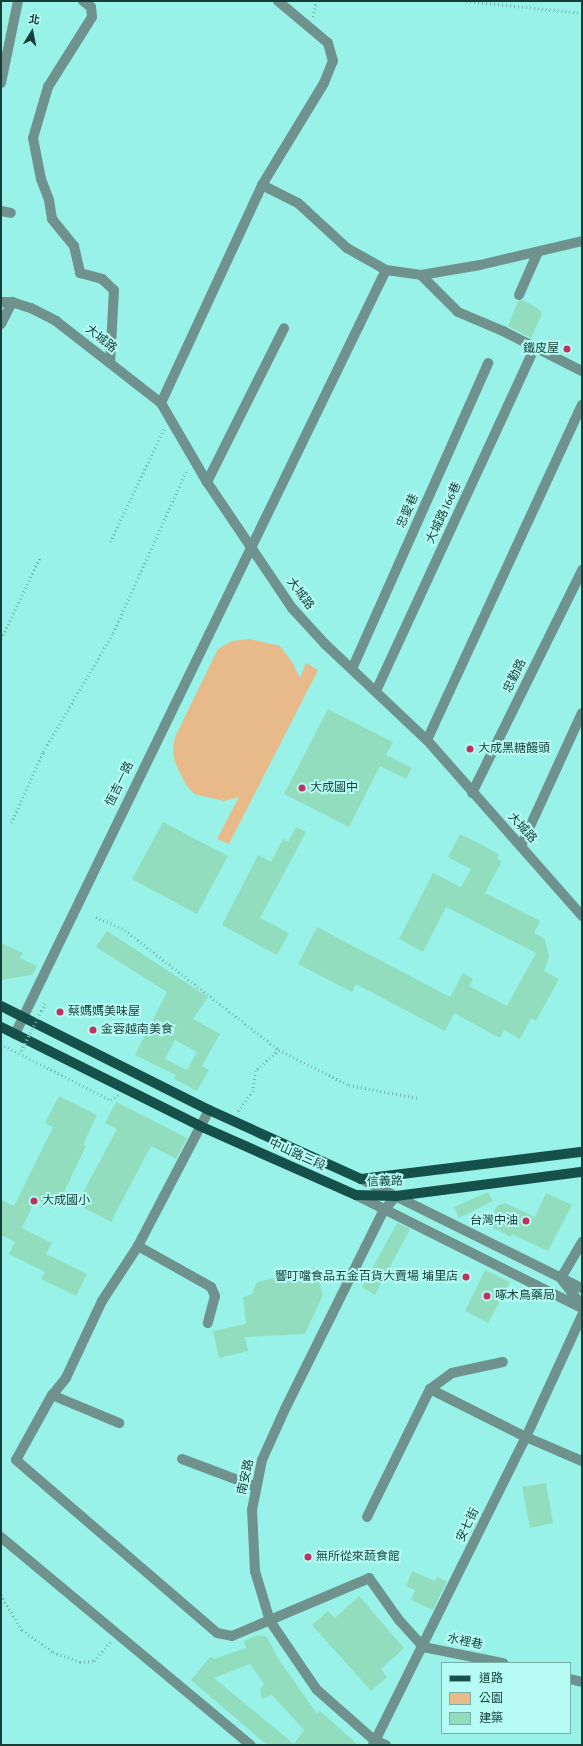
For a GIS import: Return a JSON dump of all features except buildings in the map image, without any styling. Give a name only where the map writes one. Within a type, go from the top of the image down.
[{"type":"main road","name":"中山路三段","points":[[1,1006],[209,1110],[361,1179]]},
{"type":"main road","name":"中山路三段","points":[[1,1027],[128,1088],[200,1126],[356,1195]]},
{"type":"main road","name":"信義路","points":[[582,1152],[361,1179],[356,1195],[396,1196],[582,1172]]},
{"type":"street","points":[[1,83],[18,1]]},
{"type":"street","points":[[83,1],[91,7],[92,17],[48,87],[34,138],[41,179],[49,200],[52,218],[74,246],[80,273],[102,279],[114,290],[110,363]]},
{"type":"street","points":[[161,403],[262,186],[324,83],[333,61],[328,43],[312,27],[278,1]]},
{"type":"street","points":[[262,186],[298,203],[347,248],[386,270],[421,275],[538,252],[582,241]]},
{"type":"street","points":[[519,295],[538,252]]},
{"type":"street","name":"恆吉一路","points":[[15,1034],[250,546],[386,270]]},
{"type":"street","points":[[421,275],[458,312],[535,347],[582,371]]},
{"type":"street","name":"大城路","points":[[1,302],[12,302],[31,308],[56,321],[161,403],[193,456],[206,482],[292,608],[352,669],[427,740],[472,793],[582,916]]},
{"type":"street","points":[[1,324],[12,302]]},
{"type":"street","points":[[206,482],[284,328]]},
{"type":"street","name":"大城路166巷","points":[[376,691],[535,347]]},
{"type":"street","name":"忠愛巷","points":[[352,669],[488,363]]},
{"type":"street","points":[[427,740],[582,405]]},
{"type":"street","name":"忠勤路","points":[[472,793],[582,570]]},
{"type":"street","points":[[521,846],[582,713]]},
{"type":"street","points":[[209,1110],[138,1246],[102,1302],[66,1378],[52,1395],[16,1460],[217,1633],[232,1636],[370,1578],[399,1620],[423,1647]]},
{"type":"street","name":"中山路三段","points":[[361,1179],[582,1288]]},
{"type":"street","name":"中山路三段","points":[[356,1195],[582,1307]]},
{"type":"street","name":"南安路","points":[[386,1745],[373,1743],[317,1690],[270,1621],[254,1564],[252,1510],[262,1460],[285,1409],[384,1210],[396,1196]]},
{"type":"street","points":[[582,1242],[561,1278],[582,1307]]},
{"type":"street","points":[[138,1246],[211,1287],[215,1296],[208,1323]]},
{"type":"street","name":"安七街","points":[[373,1743],[423,1647],[526,1437],[582,1315]]},
{"type":"street","points":[[367,1517],[430,1389],[452,1373],[503,1362]]},
{"type":"street","points":[[430,1389],[526,1437],[582,1461]]},
{"type":"street","points":[[52,1395],[119,1423]]},
{"type":"street","points":[[182,1459],[256,1487]]},
{"type":"street","points":[[1,1537],[118,1632],[251,1745]]},
{"type":"street","name":"水裡巷","points":[[423,1647],[498,1662]]},
{"type":"street","points":[[571,1679],[582,1682]]},
{"type":"path","points":[[312,27],[316,1]]},
{"type":"path","points":[[466,1],[582,13]]},
{"type":"path","points":[[110,542],[170,418]]},
{"type":"path","points":[[11,823],[42,752],[113,632],[193,456]]},
{"type":"path","points":[[1,639],[40,557]]},
{"type":"path","points":[[96,917],[125,930],[279,1050],[349,1085],[419,1098]]},
{"type":"path","points":[[21,1051],[41,1011],[43,1003],[38,1013]]},
{"type":"path","points":[[3,1044],[111,1100],[128,1088]]},
{"type":"path","points":[[232,1121],[252,1091],[256,1071],[279,1050]]},
{"type":"path","points":[[1,1595],[22,1630],[53,1652],[80,1662],[94,1661],[118,1632]]},
{"type":"green space","points":[[250,639],[280,646],[292,662],[300,678],[306,663],[318,670],[229,844],[217,839],[239,797],[224,801],[194,794],[186,785],[178,769],[174,759],[173,747],[175,737],[218,649],[232,641]]},
{"type":"place","name":"鐵皮屋","points":[[567,349]]},
{"type":"place","name":"大成黑糖饅頭","points":[[470,749]]},
{"type":"place","name":"大成國中","points":[[302,788]]},
{"type":"place","name":"蔡媽媽美味屋","points":[[60,1012]]},
{"type":"place","name":"金蓉越南美食","points":[[93,1030]]},
{"type":"place","name":"大成國小","points":[[34,1201]]},
{"type":"place","name":"台灣中油","points":[[526,1221]]},
{"type":"place","name":"響叮噹食品五金百貨大賣場 埔里店","points":[[466,1277]]},
{"type":"place","name":"啄木鳥藥局","points":[[487,1296]]},
{"type":"place","name":"無所從來蔬食館","points":[[308,1557]]}]
